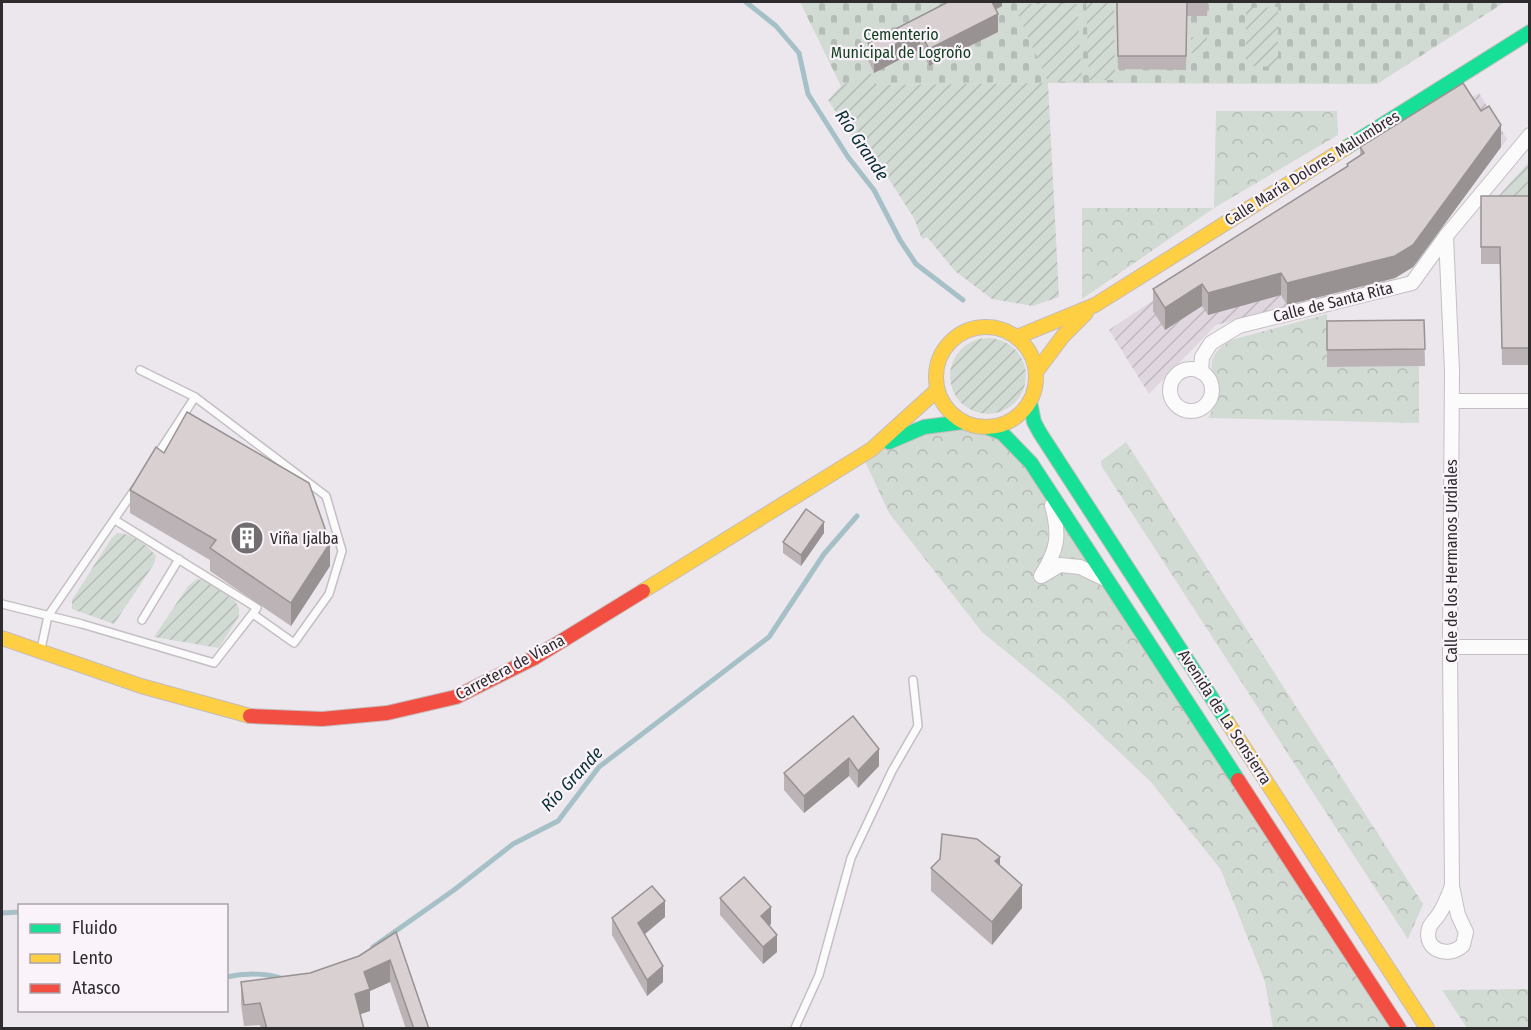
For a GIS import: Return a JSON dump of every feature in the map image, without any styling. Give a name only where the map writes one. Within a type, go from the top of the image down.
[{"type":"main road","name":"Calle María Dolores Malumbres","points":[[1017,337],[1095,304],[1530,32]]},
{"type":"main road","name":"Calle María Dolores Malumbres","points":[[1036,372],[1063,336],[1095,304]]},
{"type":"main road","points":[[988,326],[1003,329],[1017,337],[1033,358],[1036,372],[1036,382],[1030,402],[1022,413],[999,426],[986,427],[963,422],[951,414],[942,403],[937,390],[936,374],[939,359],[946,345],[958,335],[972,328],[988,326]]},
{"type":"main road","name":"Carretera de Viana","points":[[872,449],[937,390]]},
{"type":"main road","name":"Avenida de La Sonsierra","points":[[1030,402],[1034,422],[1040,433],[1427,1029]]},
{"type":"main road","name":"Carretera de Viana","points":[[2,638],[141,686],[246,716],[322,719],[377,714],[456,697],[534,658],[872,449],[924,427],[963,422]]},
{"type":"main road","name":"Avenida de La Sonsierra","points":[[986,427],[1002,433],[1031,463],[1399,1029]]},
{"type":"street","name":"Calle de Santa Rita","points":[[1202,372],[1202,357],[1211,343],[1239,326],[1412,283],[1446,236],[1530,135]]},
{"type":"street","name":"Calle de los Hermanos Urdiales","points":[[1446,236],[1452,401],[1450,647],[1452,886]]},
{"type":"street","points":[[1452,401],[1530,401]]},
{"type":"street","points":[[1049,491],[1057,540],[1053,557],[1041,576],[1060,565],[1080,567],[1106,579]]},
{"type":"street","points":[[1450,647],[1530,647]]},
{"type":"lane","points":[[140,370],[195,397],[326,496],[342,551],[329,594],[294,643],[253,614]]},
{"type":"lane","points":[[152,463],[195,397]]},
{"type":"lane","points":[[41,651],[48,615],[140,482]]},
{"type":"lane","points":[[2,604],[82,624],[214,663],[257,608],[115,520]]},
{"type":"lane","points":[[142,620],[179,559]]},
{"type":"lane","points":[[795,1029],[819,975],[851,858],[892,771],[918,726],[913,680]]},
{"type":"shaded area","points":[[1479,93],[1507,139],[1418,263],[1387,283],[1216,325],[1149,394],[1109,330],[1357,164]]},
{"type":"green space","name":"Cementerio Municipal de Logroño","points":[[800,2],[1505,2],[1377,84],[877,85],[870,72],[841,86]]},
{"type":"green space","points":[[1086,2],[1114,2],[1115,80],[1089,80]]},
{"type":"green space","points":[[1025,4],[1077,4],[1082,81],[1048,82],[1017,12],[1018,7]]},
{"type":"green space","points":[[1278,7],[1278,67],[1246,66],[1246,8]]},
{"type":"green space","points":[[1191,37],[1207,37],[1206,52],[1191,53]]},
{"type":"green space","points":[[870,72],[877,85],[1048,83],[1059,297],[1033,306],[992,299],[955,271],[927,237],[922,239],[914,218],[881,167],[850,134],[828,100],[841,86]]},
{"type":"green space","points":[[1216,111],[1337,111],[1338,135],[1214,208]]},
{"type":"green space","points":[[1529,162],[1529,201],[1494,201]]},
{"type":"green space","points":[[1082,208],[1214,208],[1082,299]]},
{"type":"green space","points":[[1327,314],[1328,367],[1419,366],[1419,423],[1208,418],[1217,398],[1212,364],[1214,355],[1221,347],[1231,340]]},
{"type":"green space","points":[[988,338],[1002,341],[1015,349],[1023,362],[1026,376],[1023,390],[1015,403],[1002,411],[988,414],[974,411],[961,403],[953,390],[950,376],[953,362],[961,349],[974,341]]},
{"type":"green space","points":[[963,422],[1002,433],[1399,1028],[1273,1028],[1265,982],[1221,870],[1150,781],[1060,696],[982,632],[889,513],[862,455]]},
{"type":"green space","points":[[1126,442],[1423,904],[1408,939],[1102,467],[1101,461]]},
{"type":"green space","points":[[117,533],[139,540],[156,556],[154,564],[114,624],[72,609],[72,600]]},
{"type":"green space","points":[[197,579],[207,581],[235,601],[239,608],[239,616],[219,648],[154,637],[188,586]]},
{"type":"green space","points":[[1529,989],[1529,1028],[1467,1028],[1442,990]]},
{"type":"building","points":[[948,2],[992,2],[998,14],[929,49],[920,32],[874,55],[868,43]]},
{"type":"building","points":[[1117,2],[1187,2],[1186,56],[1118,56]]},
{"type":"building","points":[[1463,83],[1481,111],[1489,106],[1501,125],[1413,245],[1395,256],[1287,283],[1281,273],[1208,293],[1202,284],[1165,308],[1153,289],[1348,166],[1347,164],[1364,153],[1360,147]]},
{"type":"building","points":[[1481,196],[1530,196],[1530,348],[1502,348],[1500,247],[1481,247]]},
{"type":"building","points":[[1424,320],[1425,349],[1327,350],[1327,321]]},
{"type":"building","name":"Viña Ijalba","points":[[187,412],[309,483],[330,543],[291,603],[210,548],[216,540],[130,490],[156,447],[164,453]]},
{"type":"building","points":[[806,509],[824,522],[801,555],[783,542]]},
{"type":"building","points":[[853,716],[879,749],[858,771],[849,758],[804,796],[784,773]]},
{"type":"building","points":[[942,834],[977,839],[1000,857],[995,861],[1022,885],[992,922],[931,868],[940,859]]},
{"type":"building","points":[[744,877],[771,907],[761,916],[777,935],[763,947],[720,898]]},
{"type":"building","points":[[652,886],[665,901],[638,923],[663,966],[647,980],[612,918]]},
{"type":"building","points":[[396,932],[429,1029],[414,1029],[390,960],[364,972],[370,989],[355,994],[364,1029],[267,1029],[260,1003],[244,1005],[241,982],[310,973],[359,956]]},
{"type":"waterway","name":"Río Grande","points":[[746,2],[776,26],[799,53],[808,94],[848,157],[874,190],[900,240],[916,264],[963,300]]},
{"type":"waterway","name":"Río Grande","points":[[373,947],[454,890],[513,844],[558,821],[599,767],[769,637],[824,554],[857,516]]},
{"type":"waterway","name":"Río Grande","points":[[2,913],[18,912]]},
{"type":"waterway","name":"Río Grande","points":[[228,977],[255,974],[284,979]]},
{"type":"traffic: fast","points":[[1347,147],[1530,32]]},
{"type":"traffic: fast","points":[[1030,402],[1034,422],[1040,433],[1228,723]]},
{"type":"traffic: fast","points":[[889,442],[924,427],[963,422]]},
{"type":"traffic: fast","points":[[986,427],[1002,433],[1031,463],[1238,780]]},
{"type":"traffic: slow","points":[[1017,337],[1095,305],[1347,147]]},
{"type":"traffic: slow","points":[[1036,372],[1063,336],[1086,313]]},
{"type":"traffic: slow","points":[[986,327],[1014,335],[1028,349],[1036,377],[1028,405],[1014,419],[986,427],[958,419],[944,405],[936,377],[944,349],[958,335],[986,327]]},
{"type":"traffic: slow","points":[[643,591],[872,449],[937,390]]},
{"type":"traffic: slow","points":[[2,638],[141,686],[250,716]]},
{"type":"traffic: slow","points":[[1228,723],[1427,1028]]},
{"type":"traffic: jam","points":[[250,716],[322,719],[387,713],[456,697],[534,658],[643,591]]},
{"type":"traffic: jam","points":[[1238,780],[1399,1028]]},
{"type":"place","name":"Viña Ijalba","points":[[247,538]]}]
